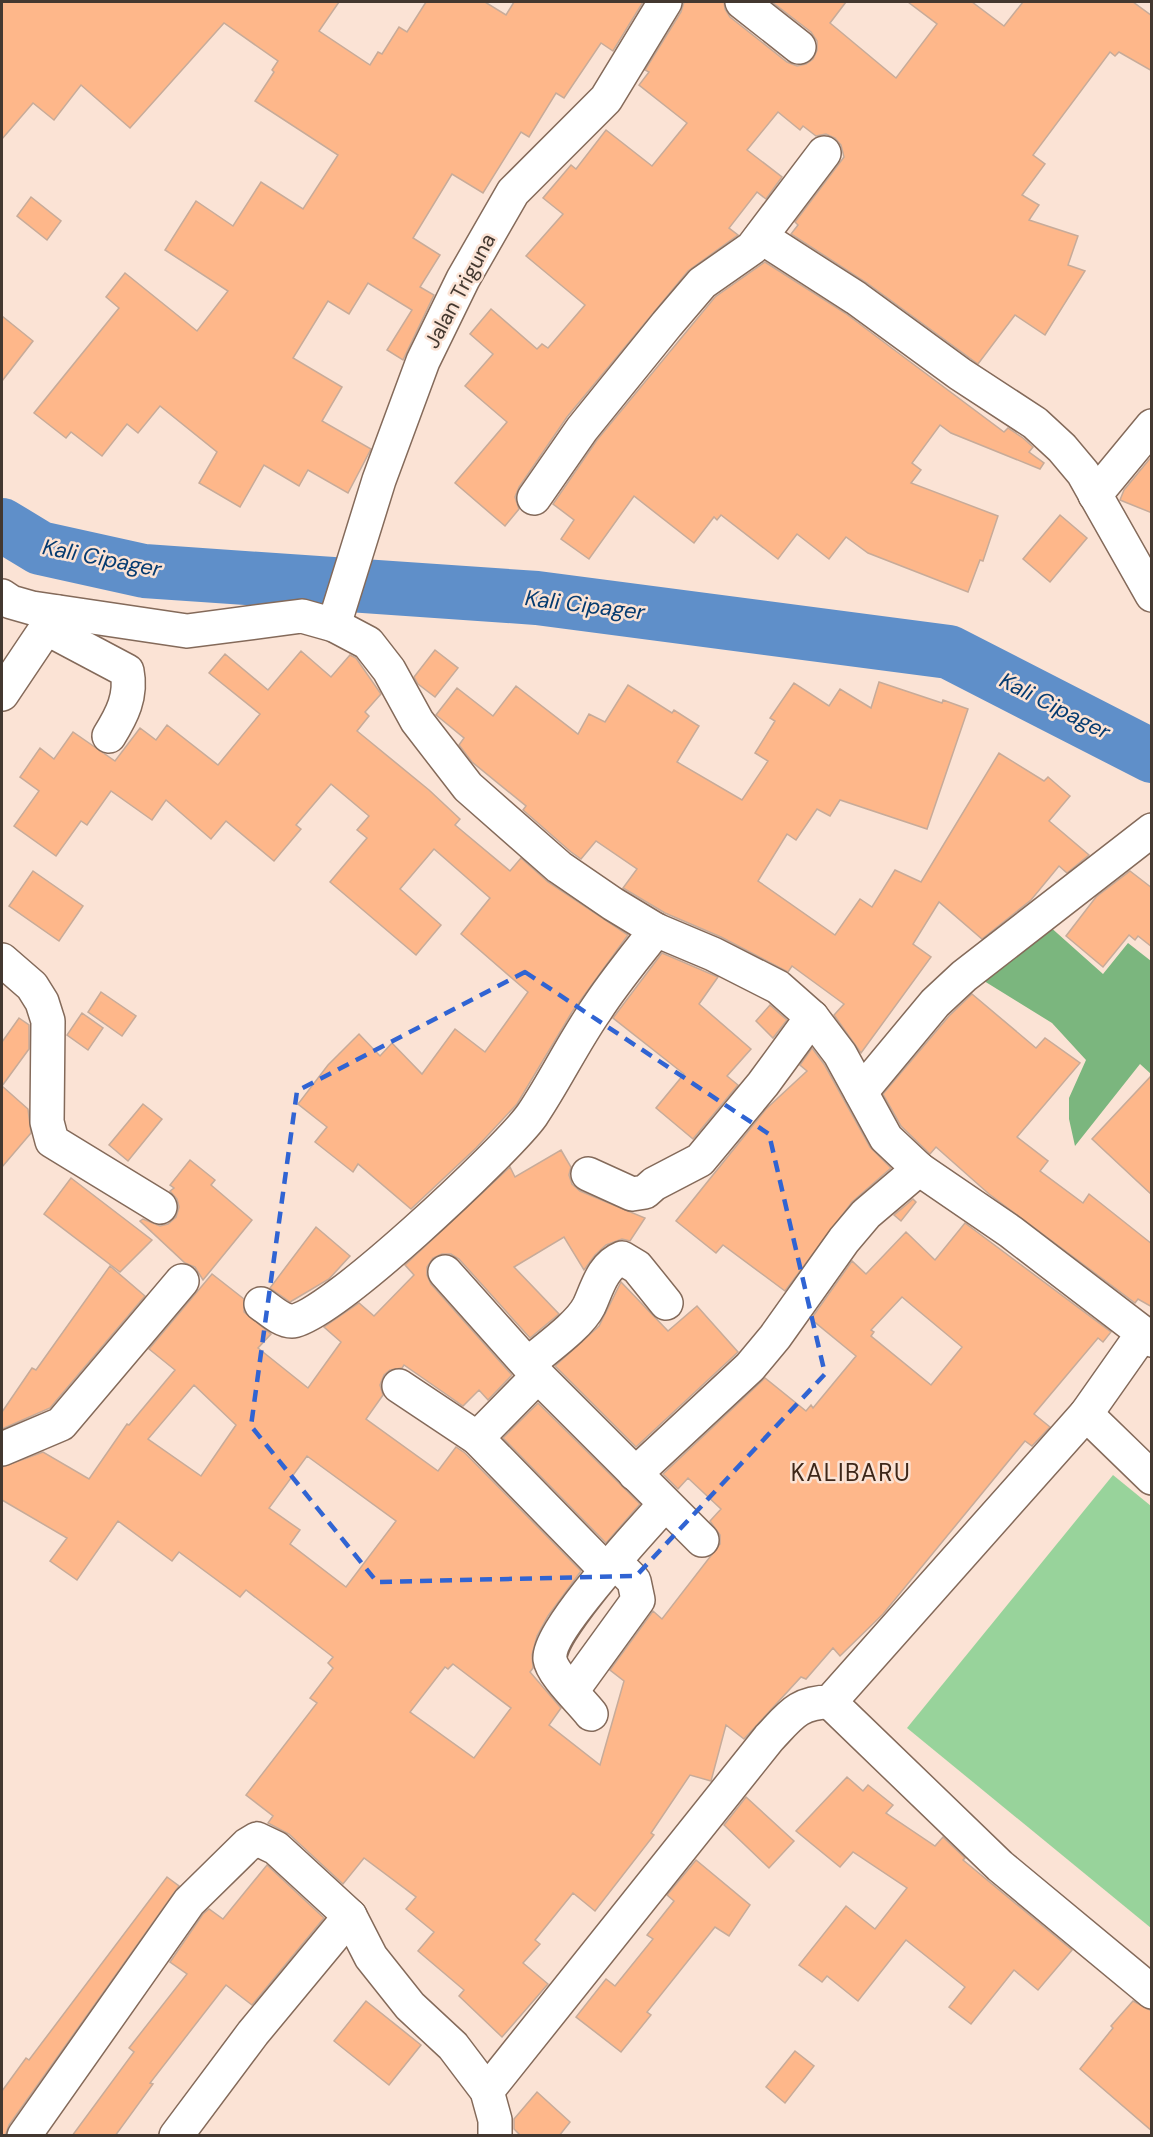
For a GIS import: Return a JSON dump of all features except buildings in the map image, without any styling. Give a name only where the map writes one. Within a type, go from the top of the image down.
[{"type":"street","name":"Jalan Triguna","points":[[336,615],[379,480],[423,361],[463,279],[513,192],[606,99],[665,2]]},
{"type":"street","points":[[742,2],[799,47]]},
{"type":"street","points":[[534,498],[582,429],[702,283],[739,258],[761,237],[824,153]]},
{"type":"street","points":[[761,237],[856,298],[960,374],[1035,423],[1062,448],[1083,473],[1152,595]]},
{"type":"street","points":[[1095,495],[1152,426]]},
{"type":"street","points":[[2,596],[51,620],[127,671],[130,686],[122,715],[109,736]]},
{"type":"street","points":[[51,620],[187,631],[302,616],[336,615],[368,643],[389,670],[417,721],[468,787],[559,867],[656,930],[713,954],[778,987],[812,1017],[840,1054],[886,1138],[918,1169],[1011,1232],[1147,1337],[1086,1414],[830,1702]]},
{"type":"street","points":[[2,694],[51,620]]},
{"type":"street","points":[[861,1092],[935,1003],[964,976],[1151,830]]},
{"type":"street","points":[[261,1304],[284,1320],[293,1321],[306,1318],[345,1290],[471,1180],[531,1116],[596,1010],[656,930]]},
{"type":"street","points":[[2,960],[32,986],[42,1002],[48,1021],[47,1122],[52,1141],[160,1207]]},
{"type":"street","points":[[588,1174],[632,1194],[645,1192],[654,1184],[700,1160],[763,1084],[812,1017]]},
{"type":"street","points":[[635,1474],[750,1367],[775,1337],[844,1240],[866,1214],[918,1169]]},
{"type":"street","points":[[477,1438],[533,1370],[584,1315],[596,1284],[615,1260],[622,1258],[637,1267],[666,1303]]},
{"type":"street","points":[[445,1272],[533,1370],[702,1540]]},
{"type":"street","points":[[2,1449],[61,1424],[182,1281]]},
{"type":"street","points":[[399,1386],[477,1438],[611,1566],[634,1581],[638,1600],[582,1703],[554,1670],[550,1660],[550,1650],[563,1626],[611,1566],[665,1504]]},
{"type":"street","points":[[1086,1414],[1152,1478]]},
{"type":"street","points":[[487,2091],[769,1738],[796,1710],[809,1702],[830,1702],[1000,1866],[1152,1992]]},
{"type":"street","points":[[24,2136],[189,1902],[253,1840],[258,1839],[276,1848],[350,1916],[371,1957],[411,2006],[453,2046],[487,2091],[495,2120],[495,2136]]},
{"type":"street","points":[[176,2136],[253,2033],[350,1916]]},
{"type":"highlighted area","points":[[525,972],[769,1134],[825,1374],[636,1576],[377,1582],[251,1426],[297,1091]]},
{"type":"green space","points":[[1048,925],[1103,974],[1128,943],[1151,961],[1151,1074],[1140,1064],[1075,1146],[1069,1119],[1069,1098],[1086,1060],[1052,1023],[976,976]]},
{"type":"green space","points":[[1113,1475],[1151,1506],[1151,1928],[907,1728]]},
{"type":"waterway","name":"Kali Cipager","points":[[2,525],[40,548],[144,571],[537,598],[949,652],[1152,756]]},
{"type":"district","name":"KALIBARU","points":[[851,1472]]}]
